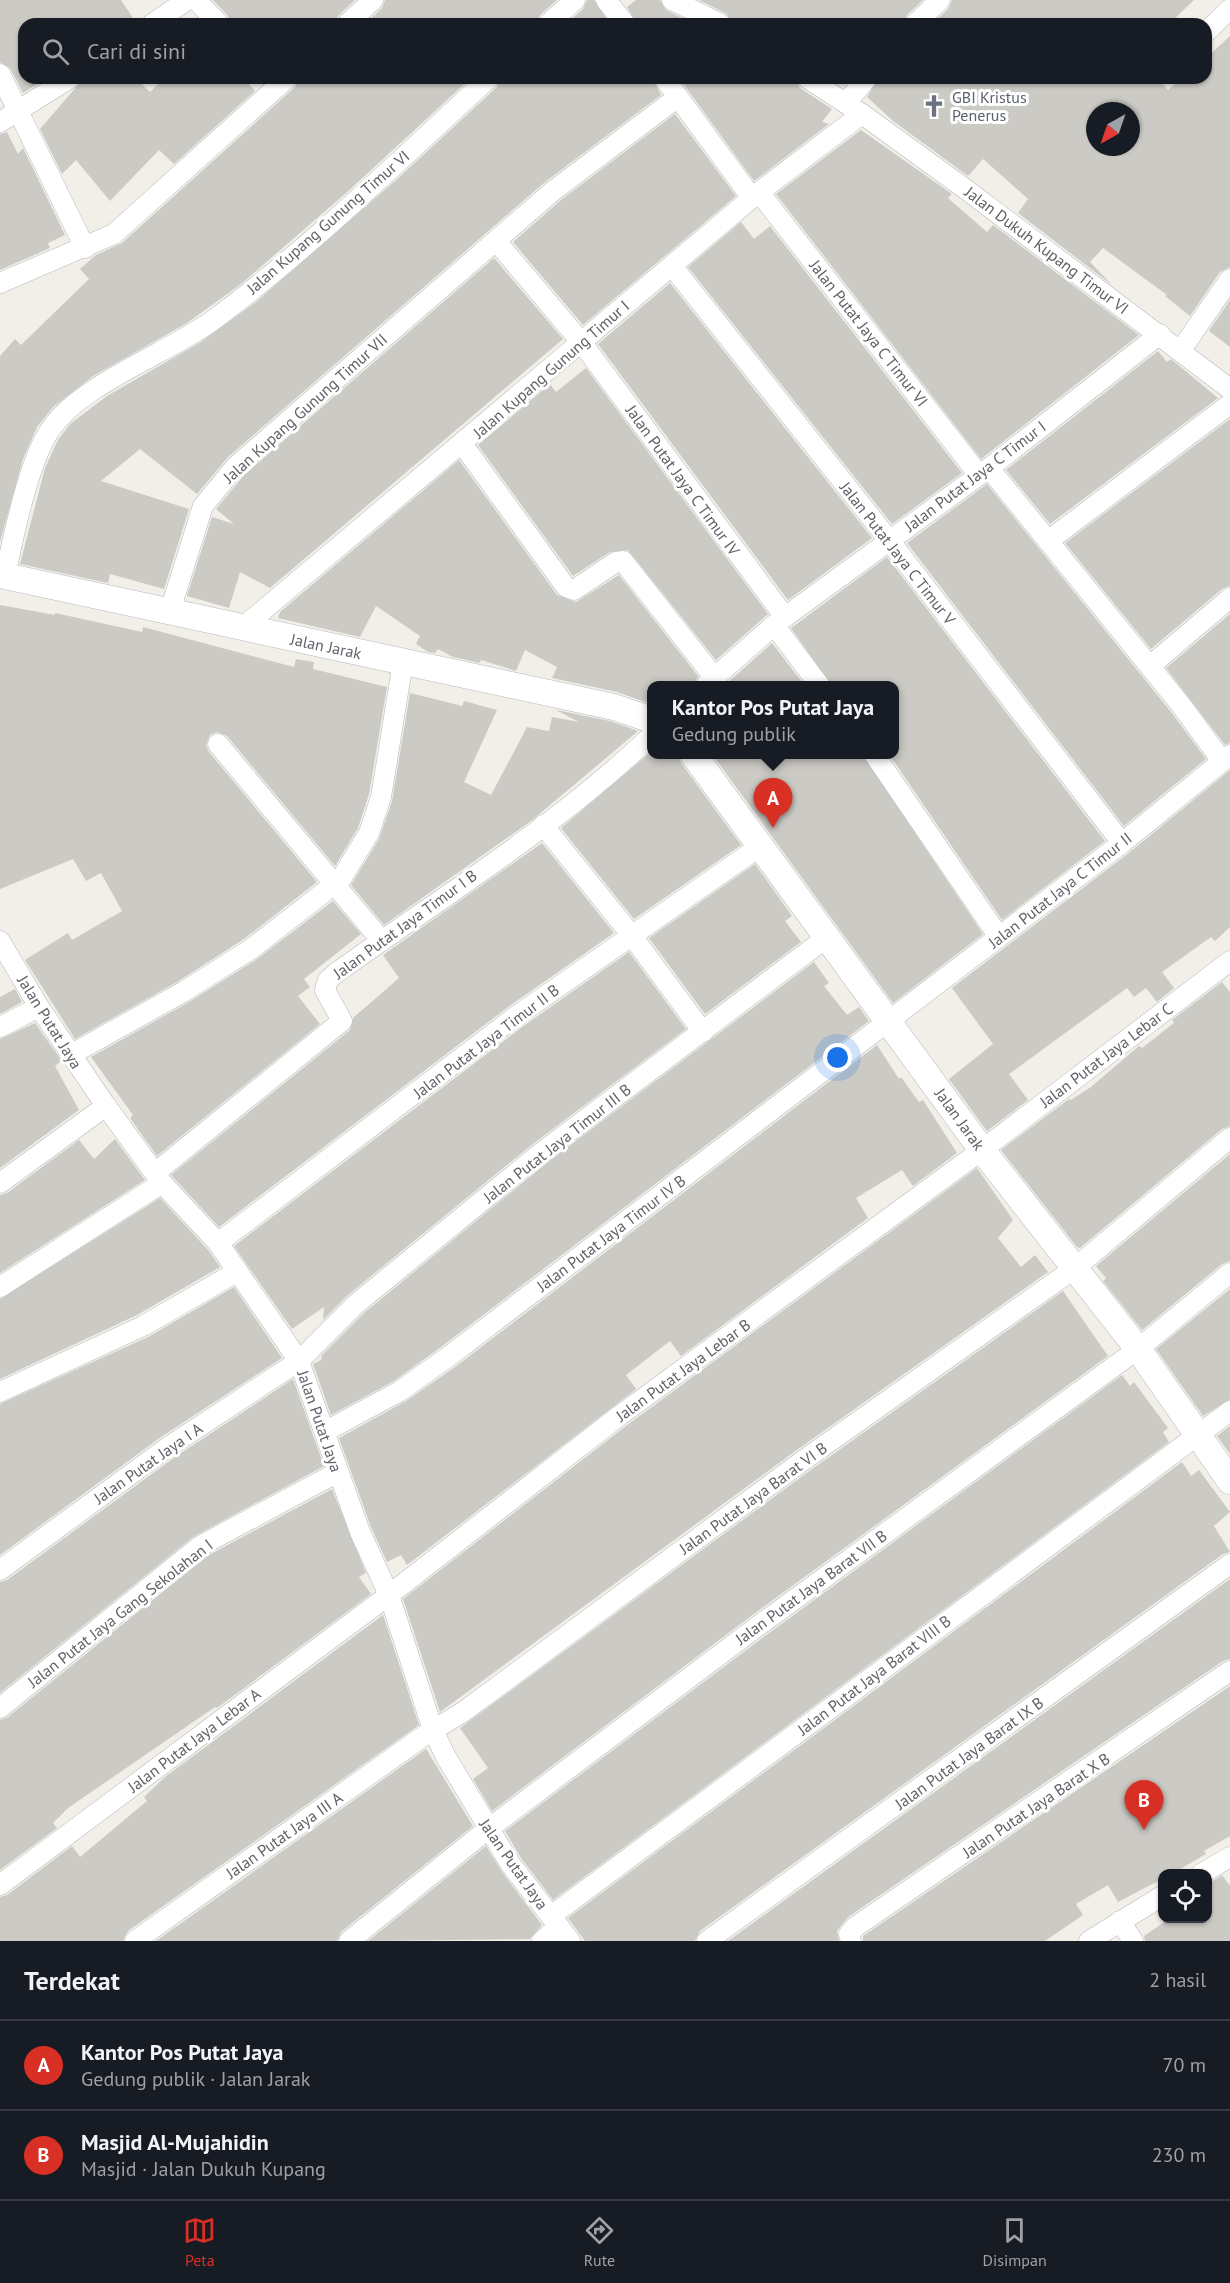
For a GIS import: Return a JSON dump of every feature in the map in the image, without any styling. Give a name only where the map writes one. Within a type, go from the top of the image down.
[{"type":"street","points":[[354,18],[373,0]]},
{"type":"street","points":[[555,18],[575,0]]},
{"type":"street","points":[[606,0],[620,18]]},
{"type":"street","points":[[672,0],[709,18]]},
{"type":"street","points":[[921,18],[940,0]]},
{"type":"street","points":[[161,18],[185,1],[210,18]]},
{"type":"street","points":[[1212,26],[1230,9]]},
{"type":"street","points":[[0,74],[85,248]]},
{"type":"street","points":[[0,122],[61,84]]},
{"type":"street","points":[[0,283],[114,234],[275,84]]},
{"type":"street","name":"Jalan Kupang Gunung Timur VI","points":[[2,576],[36,456],[48,432],[65,411],[151,356],[182,341],[220,314],[295,255],[482,84]]},
{"type":"street","name":"Jalan Putat Jaya C Timur VI","points":[[668,84],[756,195],[984,472],[1048,541],[1226,758]]},
{"type":"street","name":"Jalan Dukuh Kupang Timur VI","points":[[816,84],[854,109],[1160,334],[1230,389]]},
{"type":"street","name":"Jalan Kupang Gunung Timur I","points":[[242,628],[463,445],[756,195],[854,109],[864,84]]},
{"type":"street","name":"Jalan Kupang Gunung Timur VII","points":[[170,611],[196,521],[202,506],[220,483],[553,191],[678,97]]},
{"type":"street","points":[[496,241],[582,343]]},
{"type":"street","name":"Jalan Putat Jaya C Timur V","points":[[672,266],[889,540],[1122,843]]},
{"type":"street","points":[[1181,350],[1230,279]]},
{"type":"street","name":"Jalan Putat Jaya C Timur I","points":[[709,681],[779,621],[984,472],[1160,334]]},
{"type":"street","name":"Jalan Putat Jaya C Timur IV","points":[[582,343],[779,621],[817,681]]},
{"type":"street","points":[[1048,541],[1230,404]]},
{"type":"street","points":[[463,445],[566,587],[574,590],[616,562],[626,562],[709,681]]},
{"type":"street","name":"Jalan Jarak","points":[[2,576],[614,707],[647,719]]},
{"type":"street","points":[[1150,666],[1230,598]]},
{"type":"street","points":[[70,1055],[183,993],[251,949],[334,885],[359,852],[376,817],[404,662]]},
{"type":"street","name":"Jalan Putat Jaya Timur I B","points":[[158,1178],[342,1021],[325,992],[327,982],[381,940],[543,825],[626,759],[647,739]]},
{"type":"street","points":[[218,744],[381,940]]},
{"type":"street","name":"Jalan Putat Jaya C Timur II","points":[[888,1022],[1122,843],[1226,758]]},
{"type":"street","name":"Jalan Jarak","points":[[697,759],[982,1150],[1138,1349],[1230,1481]]},
{"type":"street","points":[[877,759],[999,937]]},
{"type":"street","points":[[543,825],[632,936],[703,1032]]},
{"type":"street","name":"Jalan Putat Jaya Timur II B","points":[[218,1243],[515,1017],[759,847]]},
{"type":"street","name":"Jalan Putat Jaya Timur III B","points":[[299,1361],[356,1304],[524,1166],[826,939]]},
{"type":"street","name":"Jalan Putat Jaya","points":[[0,941],[39,1007],[106,1106],[158,1178],[218,1243],[299,1361],[326,1431],[360,1532],[389,1595],[433,1730],[488,1829],[511,1865],[560,1928]]},
{"type":"street","name":"Jalan Putat Jaya Lebar C","points":[[982,1150],[1230,961]]},
{"type":"street","points":[[0,1028],[39,1007]]},
{"type":"street","name":"Jalan Putat Jaya Timur IV B","points":[[326,1431],[421,1377],[888,1022]]},
{"type":"street","points":[[0,1183],[106,1106]]},
{"type":"street","name":"Jalan Putat Jaya Barat VI B","points":[[433,1730],[463,1712],[801,1462],[1075,1268],[1230,1138]]},
{"type":"street","name":"Jalan Putat Jaya Lebar B","points":[[389,1595],[619,1416],[982,1150]]},
{"type":"street","points":[[0,1287],[158,1178]]},
{"type":"street","points":[[0,1392],[143,1326],[238,1271]]},
{"type":"street","name":"Jalan Putat Jaya Barat VII B","points":[[349,1941],[488,1829],[758,1626],[1138,1349],[1230,1273]]},
{"type":"street","name":"Jalan Putat Jaya I A","points":[[0,1570],[168,1447],[299,1361]]},
{"type":"street","name":"Jalan Putat Jaya Barat VIII B","points":[[542,1941],[1230,1411]]},
{"type":"street","name":"Jalan Putat Jaya Gang Sekolahan I","points":[[0,1708],[200,1546],[338,1472]]},
{"type":"street","name":"Jalan Putat Jaya Barat IX B","points":[[707,1941],[1230,1564]]},
{"type":"street","name":"Jalan Putat Jaya Lebar A","points":[[0,1885],[389,1595]]},
{"type":"street","name":"Jalan Putat Jaya Barat X B","points":[[851,1941],[849,1934],[855,1927],[1230,1671]]},
{"type":"street","name":"Jalan Putat Jaya III A","points":[[135,1941],[433,1730]]},
{"type":"street","points":[[1210,1869],[1230,1857]]},
{"type":"street","points":[[1089,1941],[1158,1898]]},
{"type":"street","points":[[1120,1921],[1133,1941]]},
{"type":"building","points":[[0,0],[121,0],[133,18],[18,18],[18,83],[10,68],[0,62]]},
{"type":"building","points":[[213,0],[355,0],[337,18],[229,18]]},
{"type":"building","points":[[385,0],[557,0],[539,18],[371,18],[382,8]]},
{"type":"building","points":[[587,0],[594,0],[606,18],[573,18],[583,9]]},
{"type":"building","points":[[636,0],[660,0],[666,10],[682,18],[633,18],[627,7]]},
{"type":"building","points":[[699,0],[923,0],[906,18],[729,18],[727,14]]},
{"type":"building","points":[[952,0],[1194,0],[1175,18],[938,18],[948,9]]},
{"type":"building","points":[[1230,36],[1230,267],[1220,272],[1190,316],[1165,296],[1167,295],[1103,248],[1090,262],[1112,285],[1018,213],[1028,199],[983,159],[968,176],[893,121],[867,97],[875,84],[1163,84],[1168,90],[1174,84],[1212,84],[1212,52]]},
{"type":"building","points":[[18,84],[37,84],[23,93]]},
{"type":"building","points":[[79,84],[141,84],[150,92],[158,84],[249,84],[255,91],[174,164],[159,150],[110,201],[76,160],[62,174],[40,129]]},
{"type":"building","points":[[296,84],[464,84],[345,194],[241,284],[187,323],[93,376],[53,407],[37,427],[23,459],[0,542],[0,356],[15,339],[21,345],[89,279],[80,269],[96,255],[122,243]]},
{"type":"building","points":[[498,84],[655,84],[661,95],[545,182],[228,457],[197,494],[140,449],[101,481],[189,509],[164,589],[110,574],[108,583],[20,564],[45,468],[58,440],[70,424],[107,396],[199,343],[256,302],[395,181]]},
{"type":"building","points":[[683,84],[798,84],[800,88],[832,109],[822,122],[829,124],[754,181]]},
{"type":"building","points":[[675,114],[736,196],[583,325],[513,242],[561,200]]},
{"type":"building","points":[[861,130],[952,194],[948,198],[987,232],[993,225],[1139,335],[981,459],[776,194]]},
{"type":"building","points":[[7,132],[18,154],[23,148],[65,235],[48,243],[50,248],[0,270],[0,134]]},
{"type":"building","points":[[741,222],[754,239],[770,226],[962,473],[892,524],[688,267]]},
{"type":"building","points":[[494,258],[563,339],[270,588],[240,572],[229,608],[187,596],[212,517],[234,524],[216,509],[245,474]]},
{"type":"building","points":[[670,283],[872,538],[788,600],[598,344]]},
{"type":"building","points":[[1230,300],[1230,347],[1209,331]]},
{"type":"building","points":[[1158,351],[1167,362],[1171,359],[1218,398],[1050,524],[1006,470]]},
{"type":"building","points":[[586,368],[768,614],[716,660],[628,550],[610,552],[573,576],[478,445],[550,384],[556,392]]},
{"type":"building","points":[[1230,419],[1230,586],[1222,589],[1151,649],[1065,543]]},
{"type":"building","points":[[459,460],[557,595],[576,602],[619,575],[698,676],[696,681],[647,681],[647,703],[617,692],[552,678],[557,667],[525,650],[516,671],[481,660],[480,663],[453,657],[438,649],[435,653],[428,652],[416,644],[420,636],[376,606],[360,637],[278,618],[280,612]]},
{"type":"building","points":[[987,484],[1171,712],[1206,759],[1124,826],[907,543]]},
{"type":"building","points":[[887,557],[1105,841],[1002,920],[892,759],[899,759],[899,681],[828,681],[791,628]]},
{"type":"building","points":[[0,605],[55,615],[55,613],[142,632],[143,627],[294,667],[296,659],[314,662],[313,669],[387,687],[369,794],[358,828],[335,866],[227,736],[217,732],[210,735],[206,745],[209,752],[317,882],[244,939],[177,982],[75,1039],[25,960],[68,933],[72,940],[122,911],[101,873],[86,881],[73,859],[0,889]]},
{"type":"building","points":[[1230,614],[1230,743],[1225,745],[1166,668]]},
{"type":"building","points":[[772,643],[801,681],[730,681]]},
{"type":"building","points":[[410,693],[462,706],[464,701],[497,710],[464,782],[491,795],[527,727],[549,731],[552,717],[579,722],[556,710],[610,721],[638,731],[531,821],[384,925],[351,885],[379,839],[392,801]]},
{"type":"building","points":[[647,755],[647,759],[680,759],[741,845],[634,919],[561,828]]},
{"type":"building","points":[[716,759],[865,759],[983,934],[893,1003]]},
{"type":"building","points":[[1230,770],[1230,927],[1215,941],[1211,937],[1162,972],[1174,988],[1157,1002],[1146,988],[1134,997],[1127,988],[1009,1074],[1028,1100],[987,1131],[949,1079],[993,1044],[952,988],[1130,852]]},
{"type":"building","points":[[542,843],[614,933],[508,1007],[219,1227],[171,1175],[350,1030],[353,1018],[399,978],[383,955]]},
{"type":"building","points":[[755,864],[792,916],[785,921],[801,942],[705,1014],[649,938]]},
{"type":"building","points":[[333,901],[361,934],[304,979],[310,987],[298,996],[320,1024],[157,1156],[130,1118],[133,1115],[91,1057],[189,1002],[257,959]]},
{"type":"building","points":[[629,952],[686,1029],[534,1143],[348,1295],[323,1320],[324,1307],[292,1329],[234,1246],[522,1027]]},
{"type":"building","points":[[814,962],[829,983],[824,986],[847,1015],[859,1007],[869,1021],[441,1347],[394,1381],[331,1415],[313,1364],[321,1360],[322,1355],[364,1313],[549,1161]]},
{"type":"building","points":[[1222,982],[1230,992],[1230,1126],[1222,1129],[1080,1248],[1077,1247],[1001,1150],[1069,1099],[1071,1100],[1091,1087],[1139,1046],[1142,1048],[1174,1023],[1172,1020]]},
{"type":"building","points":[[15,989],[22,1002],[0,1014],[0,997]]},
{"type":"building","points":[[35,1023],[59,1057],[60,1062],[55,1066],[79,1110],[0,1168],[0,1039]]},
{"type":"building","points":[[877,1045],[899,1079],[901,1077],[919,1102],[923,1100],[957,1153],[913,1186],[902,1170],[856,1198],[868,1218],[681,1356],[670,1341],[626,1375],[636,1389],[407,1565],[401,1555],[387,1562],[371,1527],[339,1438],[406,1401],[455,1367]]},
{"type":"building","points":[[115,1139],[145,1180],[0,1273],[0,1195],[7,1193],[79,1140],[94,1159]]},
{"type":"building","points":[[1230,1154],[1230,1261],[1222,1264],[1142,1330],[1103,1281],[1106,1278],[1096,1266]]},
{"type":"building","points":[[977,1168],[1013,1220],[998,1238],[1021,1267],[1035,1255],[1048,1272],[794,1452],[440,1712],[403,1599],[626,1426]]},
{"type":"building","points":[[160,1198],[209,1251],[220,1267],[137,1315],[0,1379],[0,1299]]},
{"type":"building","points":[[234,1287],[282,1358],[161,1437],[0,1555],[0,1404],[148,1337]]},
{"type":"building","points":[[1230,1289],[1230,1399],[1203,1416],[1156,1349]]},
{"type":"building","points":[[1063,1291],[1108,1356],[751,1616],[492,1811],[473,1779],[488,1768],[460,1728],[808,1472]]},
{"type":"building","points":[[1122,1375],[1130,1386],[1134,1382],[1168,1428],[1163,1432],[1169,1442],[553,1900],[521,1858],[505,1831],[765,1636]]},
{"type":"building","points":[[293,1379],[324,1466],[193,1537],[0,1693],[0,1582],[7,1580],[175,1457]]},
{"type":"building","points":[[1230,1426],[1230,1454],[1217,1436]]},
{"type":"building","points":[[1182,1462],[1191,1476],[1199,1470],[1230,1512],[1214,1526],[1230,1552],[1223,1554],[700,1931],[695,1941],[585,1941],[568,1918]]},
{"type":"building","points":[[332,1489],[366,1573],[359,1577],[371,1594],[217,1708],[215,1707],[68,1808],[53,1823],[57,1828],[0,1870],[0,1720],[8,1717],[207,1556]]},
{"type":"building","points":[[1230,1579],[1230,1659],[1223,1661],[848,1917],[837,1931],[839,1941],[728,1941]]},
{"type":"building","points":[[383,1615],[419,1725],[128,1931],[123,1941],[0,1941],[0,1897],[7,1895],[72,1846],[80,1857],[147,1801],[144,1797],[165,1777]]},
{"type":"building","points":[[1230,1686],[1230,1836],[1204,1851],[1206,1854],[1180,1869],[1158,1869],[1158,1881],[1118,1902],[1108,1885],[1076,1904],[1083,1915],[1045,1941],[863,1941],[863,1936]]},
{"type":"building","points":[[426,1749],[473,1826],[341,1932],[337,1941],[156,1941]]},
{"type":"building","points":[[486,1846],[502,1872],[542,1925],[530,1939],[368,1941]]},
{"type":"building","points":[[1222,1875],[1230,1886],[1230,1941],[1145,1941],[1144,1936],[1163,1923],[1212,1923],[1212,1881]]},
{"type":"place","name":"GBI Kristus Penerus","points":[[934,106]]},
{"type":"place","name":"Kantor Pos Putat Jaya","points":[[773,828]]},
{"type":"place","name":"Masjid Al-Mujahidin","points":[[1144,1830]]}]
